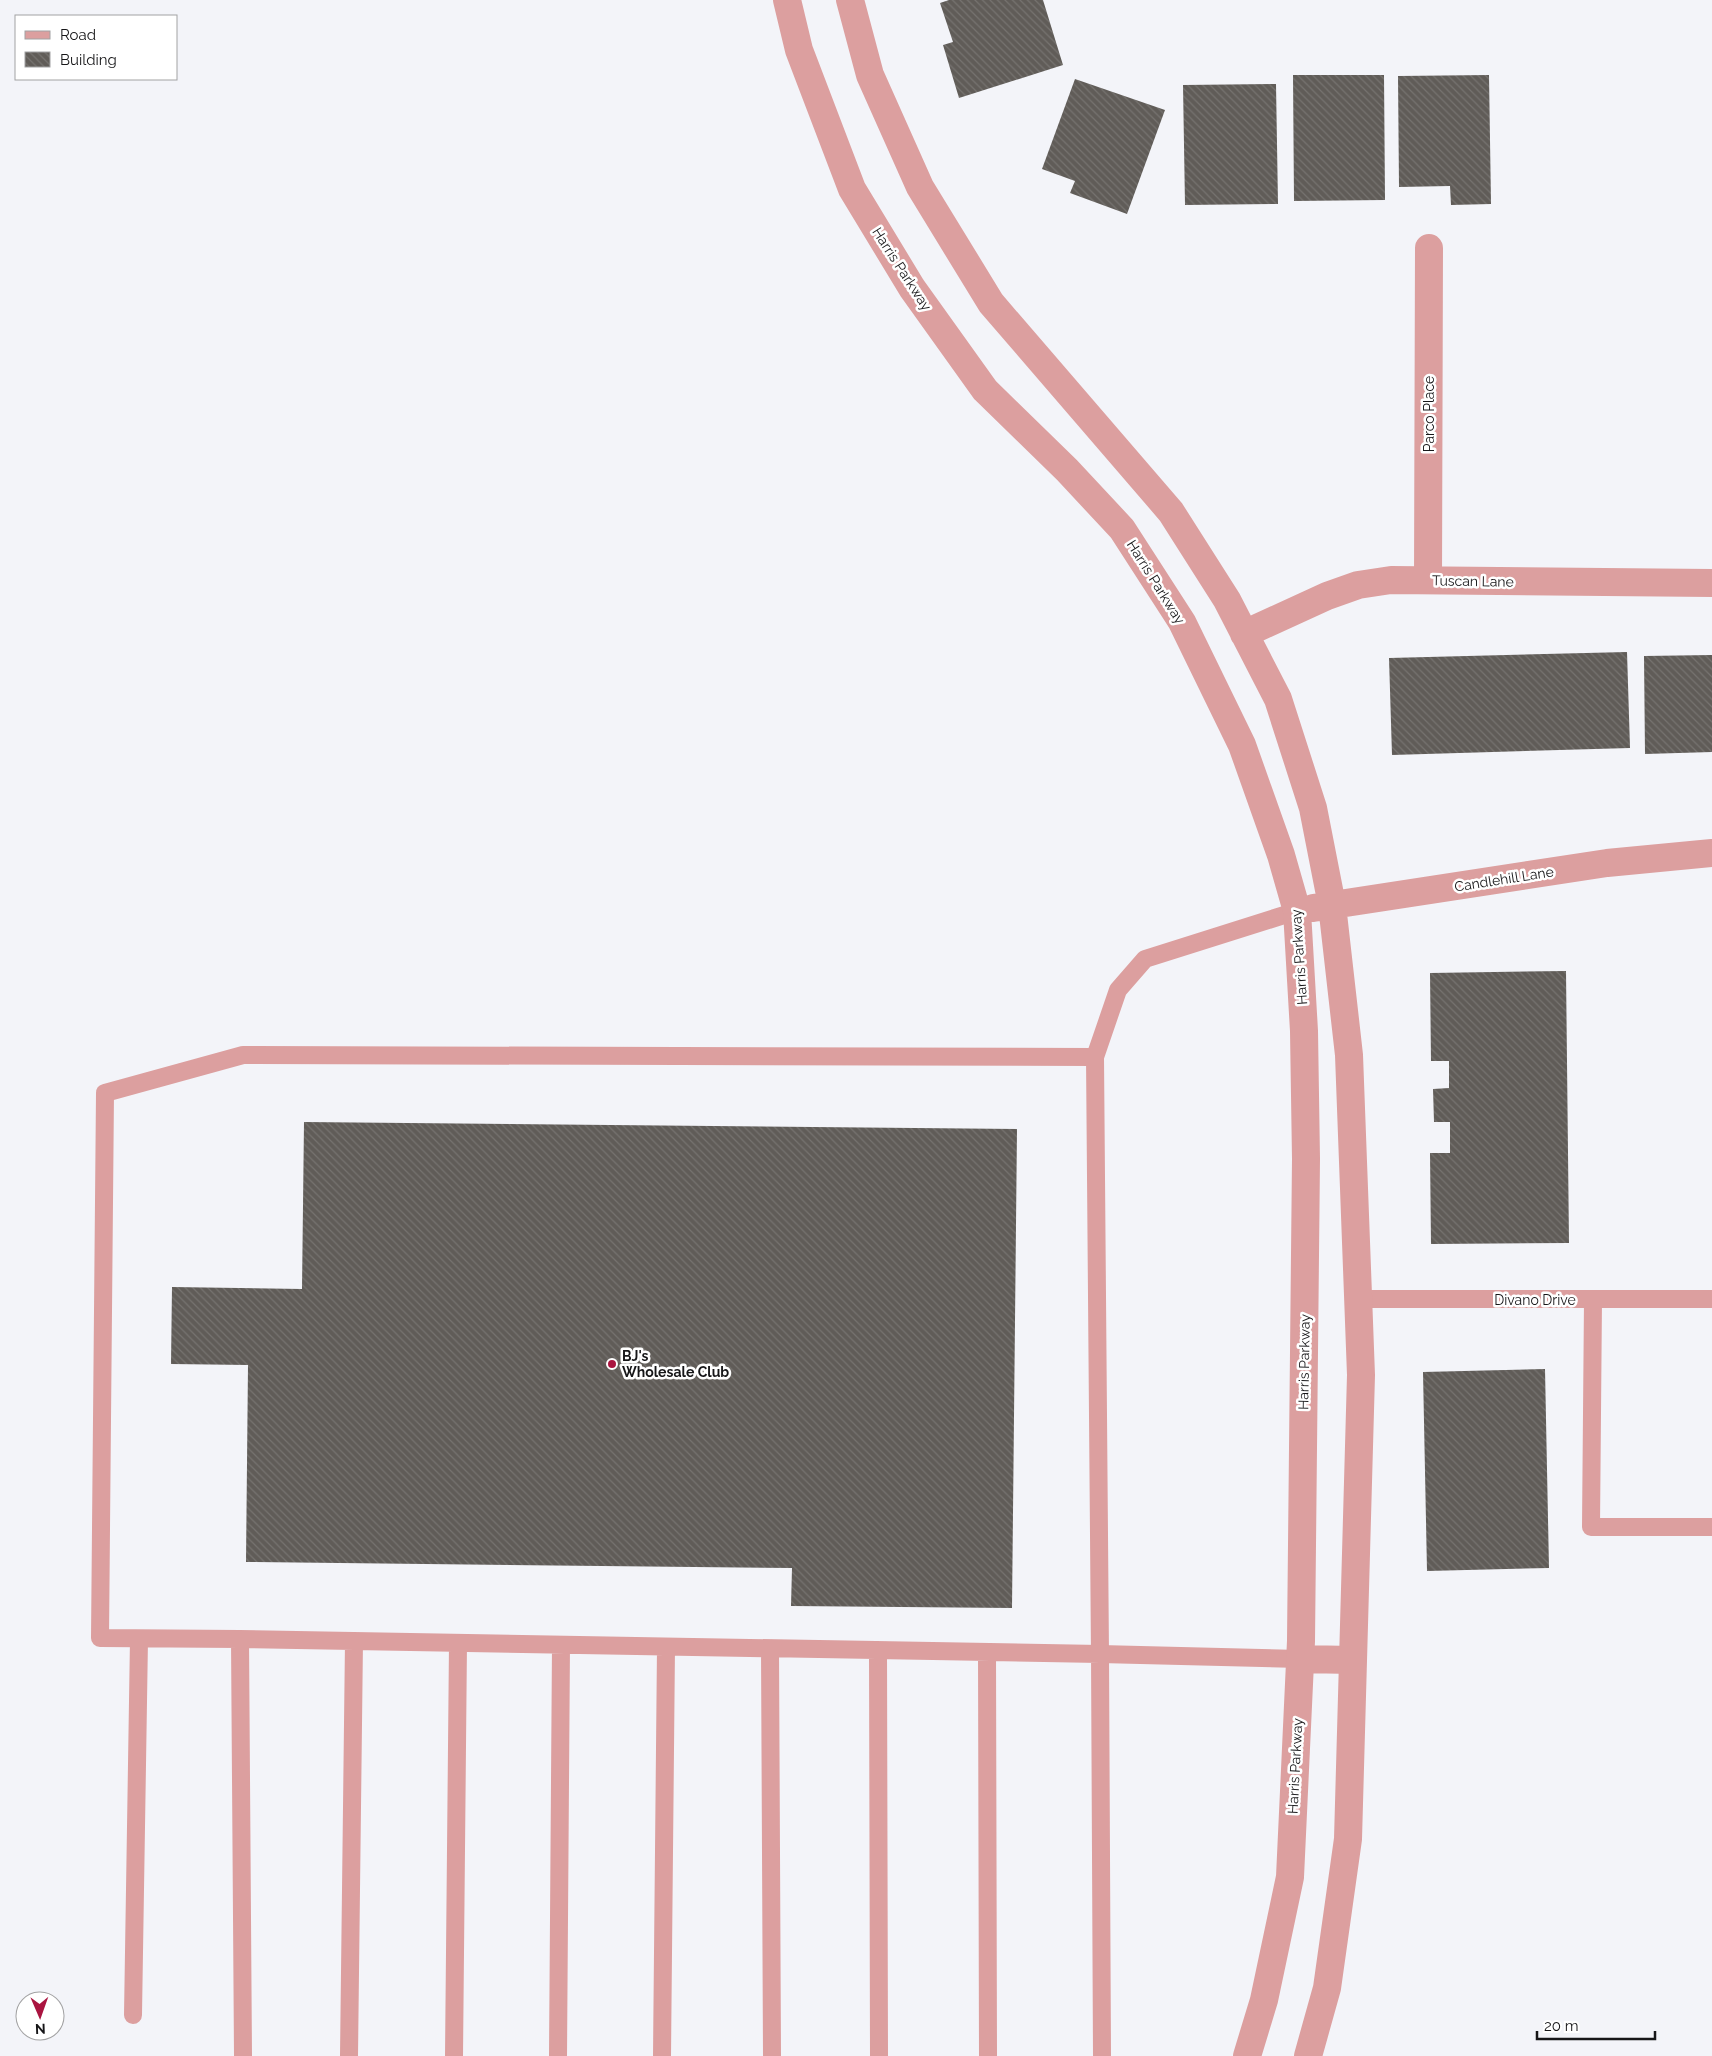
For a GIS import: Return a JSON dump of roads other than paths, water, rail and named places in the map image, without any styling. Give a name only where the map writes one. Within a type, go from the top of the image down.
[{"type":"street","name":"Harris Parkway","points":[[787,0],[799,50],[852,189],[912,288],[985,390],[1067,470],[1122,529],[1182,622],[1242,745],[1281,855],[1297,911],[1304,1031],[1306,1159],[1300,1659],[1290,1877],[1264,2000],[1247,2056]]},
{"type":"street","points":[[850,0],[870,75],[920,187],[997,310],[1171,512],[1227,600],[1280,708],[1313,808],[1332,905],[1349,1054],[1360,1375],[1348,1839],[1327,1988],[1308,2056]]},
{"type":"street","name":"Parco Place","points":[[1428,580],[1430,248]]},
{"type":"street","name":"Tuscan Lane","points":[[1244,634],[1327,596],[1358,586],[1391,580],[1712,583]]},
{"type":"street","name":"Candlehill Lane","points":[[1297,911],[1607,863],[1712,853]]},
{"type":"street","points":[[1300,1659],[1353,1660]]},
{"type":"lane","points":[[1102,2056],[1095,1057],[1118,990],[1145,959],[1297,911]]},
{"type":"lane","points":[[1095,1057],[243,1055],[105,1093],[100,1638],[878,1650],[1300,1659]]},
{"type":"lane","name":"Divano Drive","points":[[1358,1299],[1712,1299]]},
{"type":"lane","points":[[1593,1300],[1591,1527],[1712,1527]]},
{"type":"lane","points":[[133,2015],[139,1639]]},
{"type":"lane","points":[[240,1639],[243,2056]]},
{"type":"lane","points":[[349,2056],[354,1641]]},
{"type":"lane","points":[[454,2056],[458,1643]]},
{"type":"lane","points":[[558,2056],[561,1645]]},
{"type":"lane","points":[[662,2056],[666,1647]]},
{"type":"lane","points":[[770,1649],[772,2056]]},
{"type":"lane","points":[[878,1650],[879,2056]]},
{"type":"lane","points":[[987,1652],[988,2056]]},
{"type":"place","name":"BJ's Wholesale Club","points":[[612,1364]]}]
